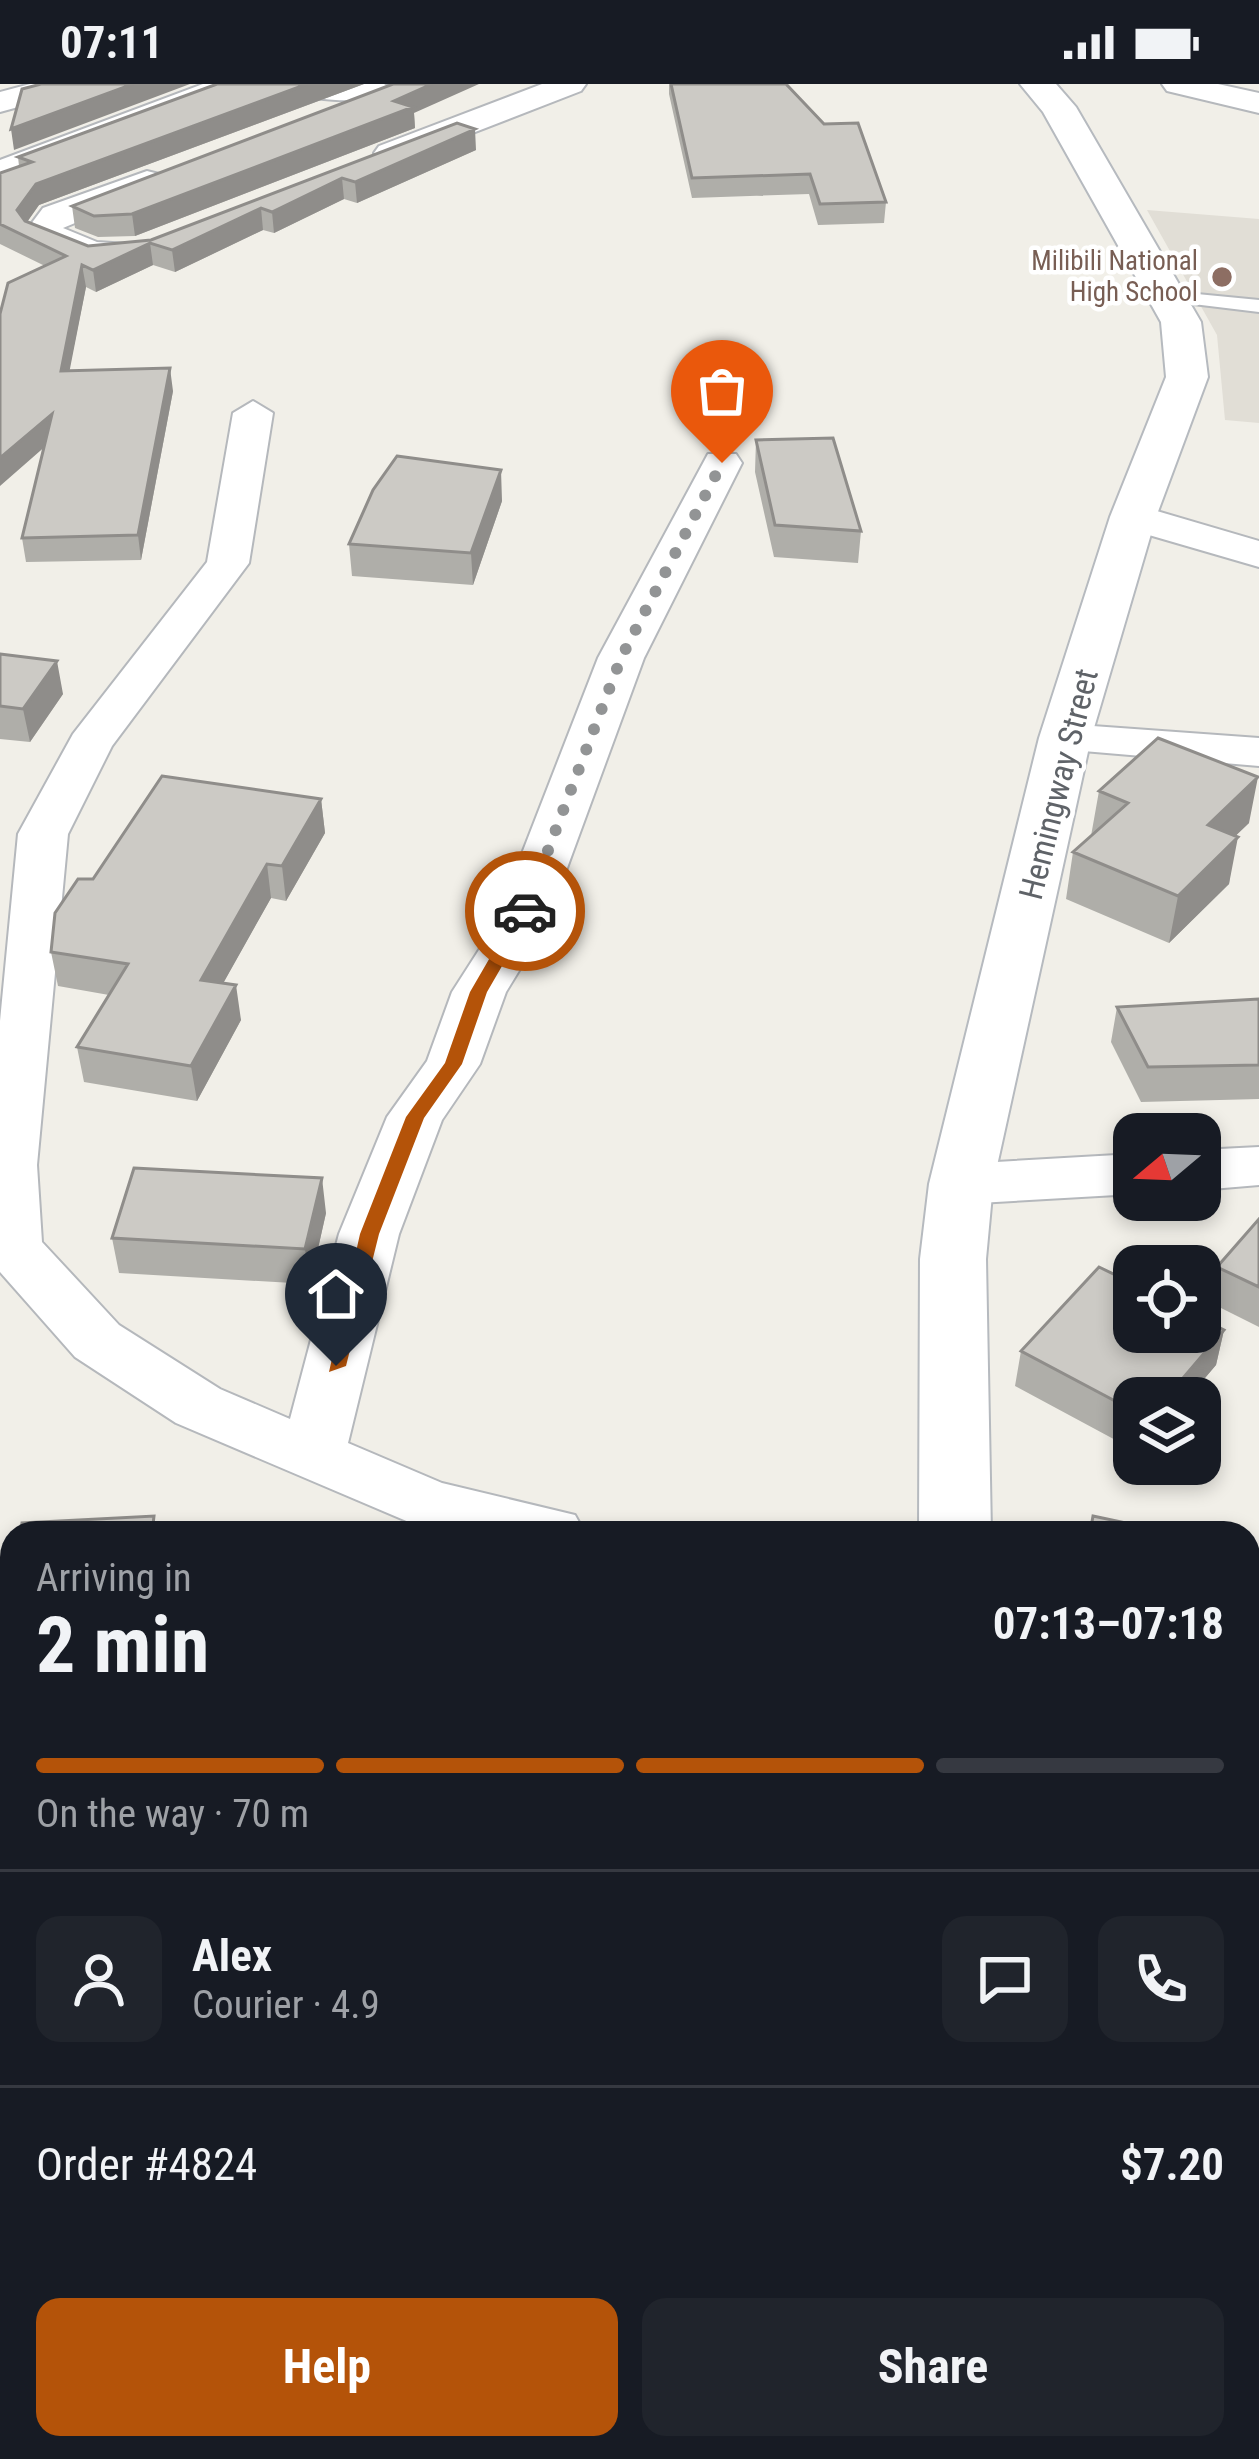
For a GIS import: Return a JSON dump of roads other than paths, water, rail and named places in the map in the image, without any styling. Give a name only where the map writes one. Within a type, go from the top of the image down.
[{"type":"main road","name":"Hemingway Street","points":[[955,1521],[953,1259],[962,1184],[1065,739],[1133,517],[1187,377],[1181,322],[1058,107],[1036,84]]},
{"type":"street","points":[[17,93],[65,84]]},
{"type":"street","points":[[0,170],[232,84]]},
{"type":"street","points":[[283,84],[394,89]]},
{"type":"street","points":[[356,167],[570,84]]},
{"type":"street","points":[[1178,84],[1259,103]]},
{"type":"street","points":[[317,118],[394,89]]},
{"type":"street","points":[[141,250],[93,253],[42,232],[55,215],[186,166]]},
{"type":"street","points":[[253,413],[228,563],[90,744],[43,833],[13,1034],[8,1165],[13,1248],[97,1341],[198,1406],[430,1506],[498,1521]]},
{"type":"street","points":[[314,1455],[369,1234],[415,1117],[453,1064],[479,992],[519,928],[621,658],[722,463]]},
{"type":"street","points":[[1133,517],[1259,554]]},
{"type":"street","points":[[1065,739],[1259,752]]},
{"type":"street","points":[[1221,1169],[1259,1166]]},
{"type":"street","points":[[962,1184],[1113,1175]]},
{"type":"lane","points":[[1166,296],[1259,306]]},
{"type":"place","name":"Milibili National High School","points":[[1222,277]]}]
